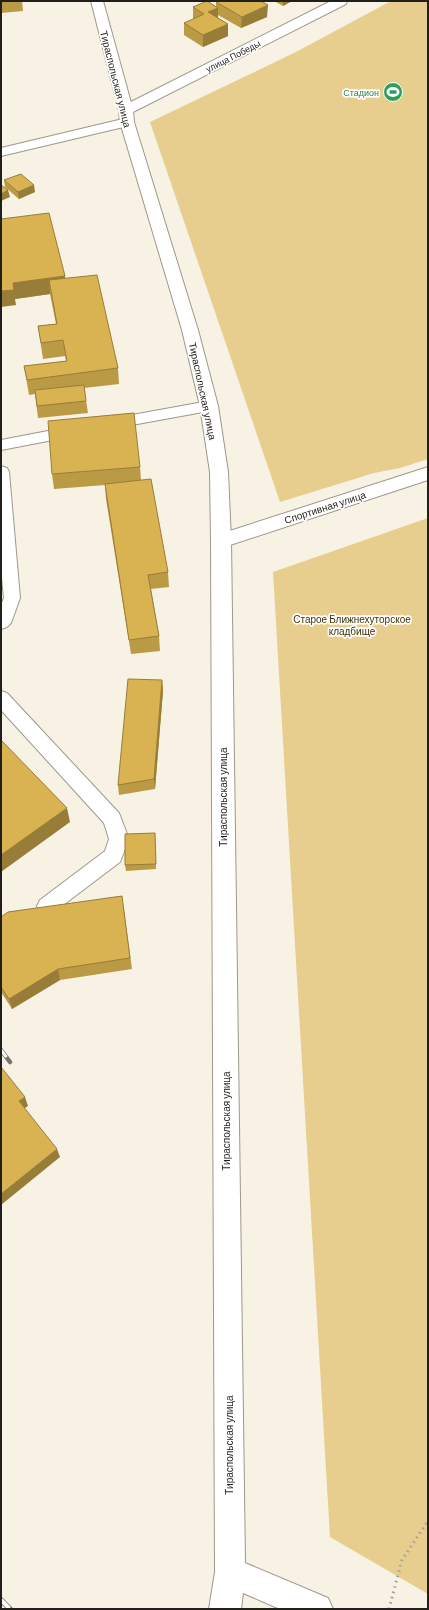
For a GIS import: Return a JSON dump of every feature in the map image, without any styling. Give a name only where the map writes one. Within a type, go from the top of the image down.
[{"type":"street","name":"Тираспольская улица","points":[[97,1],[126,116],[190,330],[209,406],[219,472],[221,541],[230,1572],[225,1609]]},
{"type":"street","name":"улица Победы","points":[[1,152],[126,116],[341,1]]},
{"type":"street","name":"Спортивная улица","points":[[221,541],[428,473]]},
{"type":"street","points":[[230,1572],[317,1609]]},
{"type":"lane","points":[[1,445],[209,406]]},
{"type":"lane","points":[[1,472],[12,598],[5,618],[1,622]]},
{"type":"lane","points":[[1,698],[112,819],[119,839],[113,856],[47,906]]},
{"type":"path","points":[[389,1609],[402,1560],[428,1521]]},
{"type":"green space","points":[[391,1],[428,1],[428,459],[400,468],[374,473],[280,502],[150,122],[296,52]]},
{"type":"green space","name":"Старое Ближнехуторское кладбище","points":[[428,518],[428,1594],[330,1537],[273,572]]},
{"type":"building","points":[[207,1],[218,8],[208,12],[228,24],[203,35],[184,23],[204,14],[193,7]]},
{"type":"building","points":[[261,1],[268,5],[242,17],[216,2]]},
{"type":"building","points":[[21,174],[34,185],[18,192],[4,180]]},
{"type":"building","points":[[1,185],[8,190],[1,194]]},
{"type":"building","points":[[49,213],[65,276],[13,283],[14,290],[1,291],[1,219]]},
{"type":"building","points":[[97,275],[118,368],[27,380],[24,366],[67,361],[63,340],[41,343],[38,326],[57,324],[49,280]]},
{"type":"building","points":[[84,385],[86,401],[37,406],[35,390]]},
{"type":"building","points":[[134,413],[140,467],[52,474],[48,421]]},
{"type":"building","points":[[151,479],[168,572],[148,575],[159,636],[129,640],[105,484]]},
{"type":"building","points":[[128,679],[162,680],[154,779],[118,785]]},
{"type":"building","points":[[1,740],[67,808],[1,855]]},
{"type":"building","points":[[155,833],[156,864],[125,865],[125,834]]},
{"type":"building","points":[[122,896],[130,958],[58,969],[9,999],[1,987],[1,917],[8,912]]},
{"type":"building","points":[[1,1067],[25,1097],[19,1101],[57,1149],[1,1194]]},
{"type":"railway","points":[[1,1050],[10,1062]]},
{"type":"railway","points":[[1,1600],[10,1609]]},
{"type":"place","name":"Стадион","points":[[393,92]]}]
